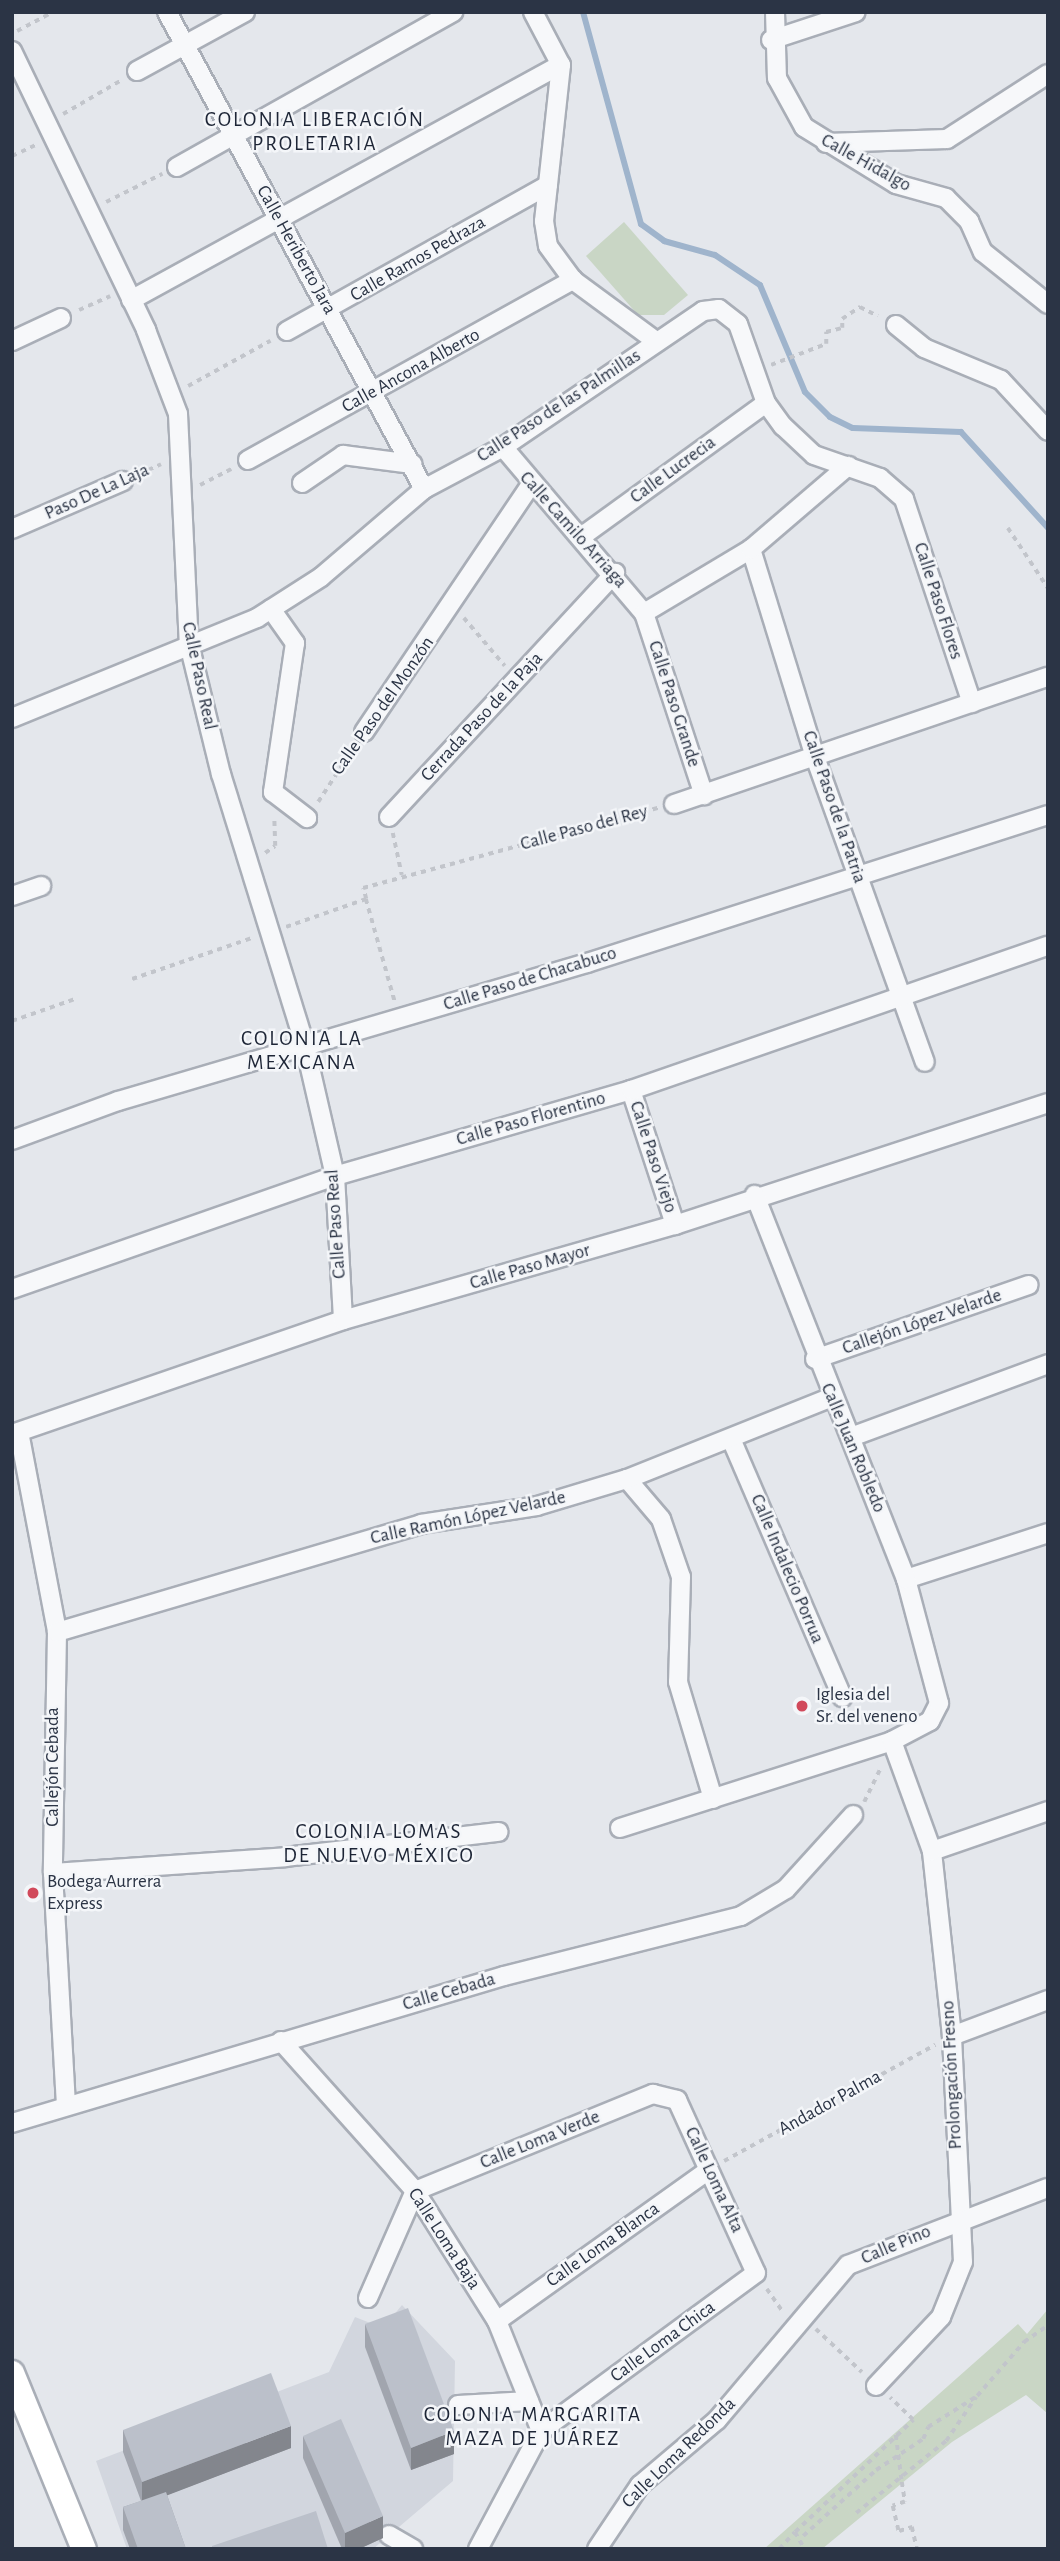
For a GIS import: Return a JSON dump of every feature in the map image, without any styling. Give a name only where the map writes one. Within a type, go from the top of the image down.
[{"type":"main road","points":[[12,2374],[84,2549]]},
{"type":"street","name":"Calle Heriberto Jara","points":[[167,12],[279,222],[376,392],[424,489]]},
{"type":"street","points":[[136,71],[245,12]]},
{"type":"street","points":[[177,167],[453,12]]},
{"type":"street","points":[[533,12],[561,65],[548,185],[548,246],[573,280],[657,342]]},
{"type":"street","name":"Calle Hidalgo","points":[[775,12],[771,40],[786,104],[826,143],[896,184],[946,198],[969,221],[983,252],[1048,304]]},
{"type":"street","points":[[771,40],[856,12]]},
{"type":"street","name":"Calle Paso Real","points":[[12,51],[90,211],[172,395],[182,455],[181,495],[189,645],[249,865],[305,1046],[335,1176],[343,1320]]},
{"type":"street","points":[[129,295],[279,222],[561,65]]},
{"type":"street","points":[[826,143],[947,139],[1048,74]]},
{"type":"street","name":"Calle Ramos Pedraza","points":[[287,331],[548,185]]},
{"type":"street","name":"Calle Ancona Alberto","points":[[248,460],[376,392],[573,280]]},
{"type":"street","name":"Calle Paso de las Palmillas","points":[[12,718],[271,609],[321,577],[424,489],[502,447],[703,311],[731,313],[738,324],[766,403]]},
{"type":"street","points":[[12,341],[61,318]]},
{"type":"street","points":[[896,325],[924,348],[1001,380],[1048,431]]},
{"type":"street","points":[[766,403],[814,455],[848,466]]},
{"type":"street","name":"Calle Lucrecia","points":[[581,537],[766,403]]},
{"type":"street","name":"Calle Camilo Arriaga","points":[[502,447],[530,486],[615,573],[644,613]]},
{"type":"street","points":[[302,483],[343,455],[412,464]]},
{"type":"street","points":[[644,613],[751,549],[848,466]]},
{"type":"street","name":"Calle Paso Flores","points":[[848,466],[880,478],[905,499],[972,703]]},
{"type":"street","name":"Paso De La Laja","points":[[12,529],[123,481]]},
{"type":"street","name":"Calle Paso del Monzón","points":[[364,732],[454,606],[530,486]]},
{"type":"street","name":"Calle Paso de la Patria","points":[[751,549],[815,758],[925,1062]]},
{"type":"street","name":"Cerrada Paso de la Paja","points":[[389,817],[615,573]]},
{"type":"street","points":[[271,609],[295,643],[273,792],[307,818]]},
{"type":"street","name":"Calle Paso Grande","points":[[644,613],[704,795]]},
{"type":"street","name":"Calle Paso del Rey","points":[[674,804],[1048,677]]},
{"type":"street","name":"Calle Paso de Chacabuco","points":[[12,1140],[1048,815]]},
{"type":"street","points":[[12,896],[41,886]]},
{"type":"street","name":"Calle Paso Florentino","points":[[12,1289],[335,1176],[631,1090],[903,1000],[1048,946]]},
{"type":"street","name":"Calle Paso Viejo","points":[[631,1090],[675,1225]]},
{"type":"street","name":"Calle Paso Mayor","points":[[16,1433],[343,1320],[675,1225],[755,1195],[1048,1102]]},
{"type":"street","name":"Calle Juan Robledo","points":[[755,1195],[816,1359],[851,1437],[906,1579],[939,1703],[930,1721],[892,1741]]},
{"type":"street","name":"Callejón López Velarde","points":[[816,1359],[1029,1285]]},
{"type":"street","points":[[851,1437],[1048,1364]]},
{"type":"street","name":"Calle Ramón López Velarde","points":[[57,1632],[421,1524],[537,1506],[627,1479],[732,1441],[832,1397]]},
{"type":"street","name":"Callejón Cebada","points":[[16,1433],[57,1632],[53,1873],[66,2105]]},
{"type":"street","name":"Calle Indalecio Porrua","points":[[732,1441],[842,1697]]},
{"type":"street","points":[[627,1479],[661,1519],[681,1577],[678,1682],[713,1799]]},
{"type":"street","points":[[906,1579],[1048,1533]]},
{"type":"street","points":[[620,1828],[892,1741]]},
{"type":"street","name":"Prolongación Fresno","points":[[877,2386],[954,2296],[963,2262],[952,2036],[932,1851],[892,1741]]},
{"type":"street","points":[[932,1851],[1048,1811]]},
{"type":"street","name":"Calle Cebada","points":[[12,2123],[281,2042],[765,1907],[853,1815]]},
{"type":"street","points":[[53,1873],[285,1857],[499,1832]]},
{"type":"street","points":[[952,2036],[1048,2000]]},
{"type":"street","name":"Calle Loma Baja","points":[[281,2042],[415,2191],[497,2321],[541,2431]]},
{"type":"street","name":"Calle Loma Alta","points":[[664,2092],[677,2100],[756,2273]]},
{"type":"street","name":"Calle Loma Verde","points":[[415,2191],[664,2092]]},
{"type":"street","name":"Calle Loma Blanca","points":[[497,2321],[709,2170]]},
{"type":"street","name":"Calle Pino","points":[[800,2324],[848,2265],[959,2219],[1048,2188]]},
{"type":"street","points":[[368,2298],[415,2191]]},
{"type":"street","name":"Calle Loma Chica","points":[[478,2549],[541,2431],[756,2273]]},
{"type":"street","name":"Calle Loma Redonda","points":[[597,2549],[640,2485],[717,2420],[800,2324]]},
{"type":"street","points":[[458,2406],[529,2401]]},
{"type":"street","points":[[389,2535],[412,2549]]},
{"type":"path","points":[[12,34],[52,12]]},
{"type":"path","points":[[12,156],[136,71]]},
{"type":"path","points":[[90,211],[177,167]]},
{"type":"path","points":[[61,318],[129,295]]},
{"type":"path","points":[[778,363],[808,354],[826,344],[825,332],[842,328],[842,319],[860,307]]},
{"type":"path","points":[[172,395],[287,331]]},
{"type":"path","name":"Paso De La Laja","points":[[123,481],[182,455]]},
{"type":"path","points":[[181,495],[248,460]]},
{"type":"path","points":[[1008,528],[1048,588]]},
{"type":"path","points":[[454,606],[517,679]]},
{"type":"path","name":"Calle Paso del Monzón","points":[[307,818],[364,732]]},
{"type":"path","points":[[249,865],[275,846],[273,792]]},
{"type":"path","name":"Calle Paso del Rey","points":[[132,979],[366,899],[363,888],[674,804]]},
{"type":"path","points":[[389,817],[402,876]]},
{"type":"path","points":[[366,899],[400,1019]]},
{"type":"path","points":[[12,1021],[75,999]]},
{"type":"path","name":"Andador Palma","points":[[709,2170],[952,2036]]},
{"type":"path","points":[[756,2273],[800,2324],[877,2386],[913,2420],[778,2548]]},
{"type":"path","points":[[856,2514],[902,2482],[946,2441],[977,2396],[1024,2342],[1048,2325]]},
{"type":"path","points":[[803,2536],[876,2470],[923,2439],[928,2427],[977,2396]]},
{"type":"path","points":[[896,2435],[905,2502],[893,2506],[899,2531],[912,2527],[917,2549]]},
{"type":"path","points":[[795,2532],[803,2536]]},
{"type":"path","points":[[803,2536],[805,2549]]},
{"type":"shaded area","points":[[402,2305],[455,2361],[453,2481],[373,2549],[127,2549],[96,2461],[329,2372],[355,2317],[383,2328]]},
{"type":"green space","points":[[624,222],[688,295],[664,315],[638,315],[586,256]]},
{"type":"green space","points":[[1048,2309],[1047,2413],[1026,2395],[952,2442],[822,2549],[764,2549],[1018,2324],[1027,2334]]},
{"type":"building","points":[[408,2308],[454,2431],[411,2448],[365,2324]]},
{"type":"building","points":[[271,2373],[291,2426],[142,2482],[123,2430]]},
{"type":"building","points":[[341,2419],[383,2516],[345,2533],[303,2436]]},
{"type":"building","points":[[166,2492],[186,2549],[138,2549],[123,2507]]},
{"type":"building","points":[[316,2511],[328,2549],[212,2549],[212,2546]]},
{"type":"waterway","points":[[583,12],[641,224],[664,241],[715,255],[760,285],[805,392],[830,417],[853,428],[961,432],[1048,528]]},
{"type":"place","name":"Iglesia del Sr. del veneno","points":[[802,1706]]},
{"type":"place","name":"Bodega Aurrera Express","points":[[33,1893]]},
{"type":"district","name":"COLONIA LIBERACIÓN PROLETARIA","points":[[315,132]]},
{"type":"district","name":"COLONIA LA MEXICANA","points":[[302,1051]]},
{"type":"district","name":"COLONIA LOMAS DE NUEVO MÉXICO","points":[[379,1844]]},
{"type":"district","name":"COLONIA MARGARITA MAZA DE JUÁREZ","points":[[533,2427]]}]
